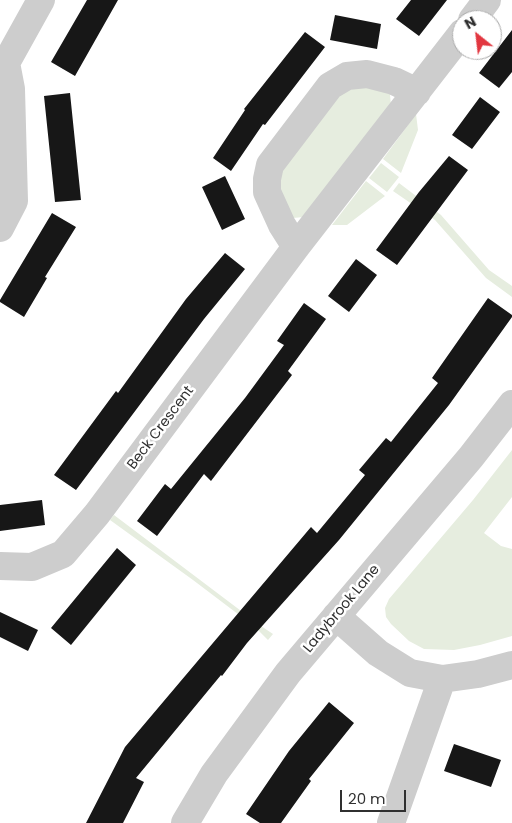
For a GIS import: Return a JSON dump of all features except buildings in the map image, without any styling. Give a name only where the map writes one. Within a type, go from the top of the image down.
[{"type":"street","points":[[0,228],[14,201],[11,89],[3,64],[41,0]]},
{"type":"street","name":"Beck Crescent","points":[[0,566],[32,567],[63,554],[97,514],[296,247],[452,46]]},
{"type":"street","points":[[296,247],[282,225],[268,192],[267,179],[270,165],[330,86],[347,76],[367,74],[394,81],[417,92]]},
{"type":"street","name":"Ladybrook Lane","points":[[185,823],[214,774],[267,700],[471,457],[512,404]]},
{"type":"street","points":[[336,616],[378,653],[410,673],[442,679],[478,674],[512,665]]},
{"type":"street","points":[[391,823],[442,679]]},
{"type":"shaded area","points":[[361,84],[390,94],[391,106],[304,217],[293,218],[279,188],[281,170],[331,100]]},
{"type":"shaded area","points":[[416,114],[418,130],[401,173],[383,159]]},
{"type":"shaded area","points":[[381,163],[399,177],[387,192],[369,178]]},
{"type":"shaded area","points":[[366,181],[385,196],[347,225],[332,225]]},
{"type":"shaded area","points":[[399,183],[441,215],[489,270],[512,286],[512,297],[486,278],[435,220],[393,191]]},
{"type":"shaded area","points":[[512,450],[512,497],[484,533],[501,546],[512,549],[512,636],[454,650],[424,649],[409,641],[391,624],[386,617],[385,608],[389,599],[473,500]]},
{"type":"shaded area","points":[[114,515],[273,634],[268,640],[255,627],[110,520]]}]
